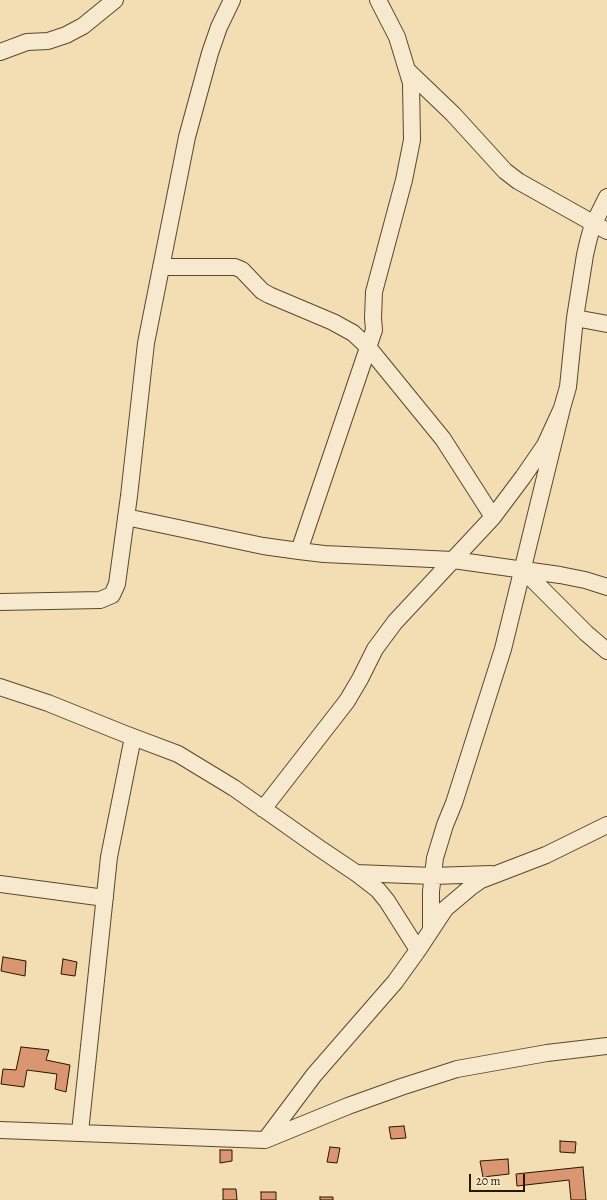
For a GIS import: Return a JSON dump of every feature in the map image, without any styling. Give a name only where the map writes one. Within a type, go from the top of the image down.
[{"type":"street","points":[[0,52],[27,42],[48,41],[66,35],[83,26],[115,0]]},
{"type":"street","points":[[0,602],[100,600],[112,595],[117,584],[146,343],[187,137],[210,53],[219,27],[232,0]]},
{"type":"street","points":[[300,551],[374,330],[374,292],[376,278],[404,180],[412,140],[411,82],[397,37],[378,0]]},
{"type":"street","points":[[407,70],[452,114],[505,171],[518,181],[601,227]]},
{"type":"street","points":[[431,930],[431,891],[435,858],[503,649],[568,387],[575,318],[585,255],[601,227],[607,197]]},
{"type":"street","points":[[161,267],[234,267],[242,270],[268,296],[333,322],[353,333],[368,347],[443,439],[493,517]]},
{"type":"street","points":[[575,318],[607,324]]},
{"type":"street","points":[[263,809],[346,701],[360,679],[375,649],[395,622],[493,517],[523,477],[545,445],[562,408]]},
{"type":"street","points":[[126,517],[263,546],[324,554],[453,560],[567,576],[607,587]]},
{"type":"street","points":[[522,569],[586,633],[607,651]]},
{"type":"street","points":[[0,687],[48,703],[178,754],[234,788],[378,890],[387,901],[418,950]]},
{"type":"street","points":[[80,1132],[109,857],[133,737]]},
{"type":"street","points":[[265,1140],[314,1075],[395,982],[445,909],[481,880],[546,855],[607,825]]},
{"type":"street","points":[[356,873],[433,876],[497,874]]},
{"type":"street","points":[[0,884],[105,898]]},
{"type":"street","points":[[0,1130],[265,1140],[386,1092],[457,1069],[547,1053],[607,1046]]},
{"type":"building","points":[[3,957],[26,961],[25,976],[1,971]]},
{"type":"building","points":[[63,959],[77,962],[75,976],[61,974]]},
{"type":"building","points":[[21,1047],[49,1050],[46,1060],[70,1065],[66,1092],[55,1089],[57,1074],[27,1070],[24,1087],[1,1084],[3,1069],[16,1070]]},
{"type":"building","points":[[404,1126],[406,1138],[391,1139],[389,1127]]},
{"type":"building","points":[[560,1141],[576,1142],[575,1153],[560,1152]]},
{"type":"building","points":[[330,1147],[340,1148],[337,1163],[327,1162]]},
{"type":"building","points":[[220,1150],[232,1150],[232,1161],[220,1163]]},
{"type":"building","points":[[508,1159],[509,1174],[483,1177],[480,1161]]},
{"type":"building","points":[[583,1167],[586,1200],[571,1200],[569,1180],[517,1186],[516,1174]]},
{"type":"building","points":[[223,1189],[236,1189],[237,1200],[223,1200]]},
{"type":"building","points":[[261,1192],[276,1192],[276,1200],[261,1200]]},
{"type":"building","points":[[320,1197],[333,1197],[333,1200],[320,1200]]}]
